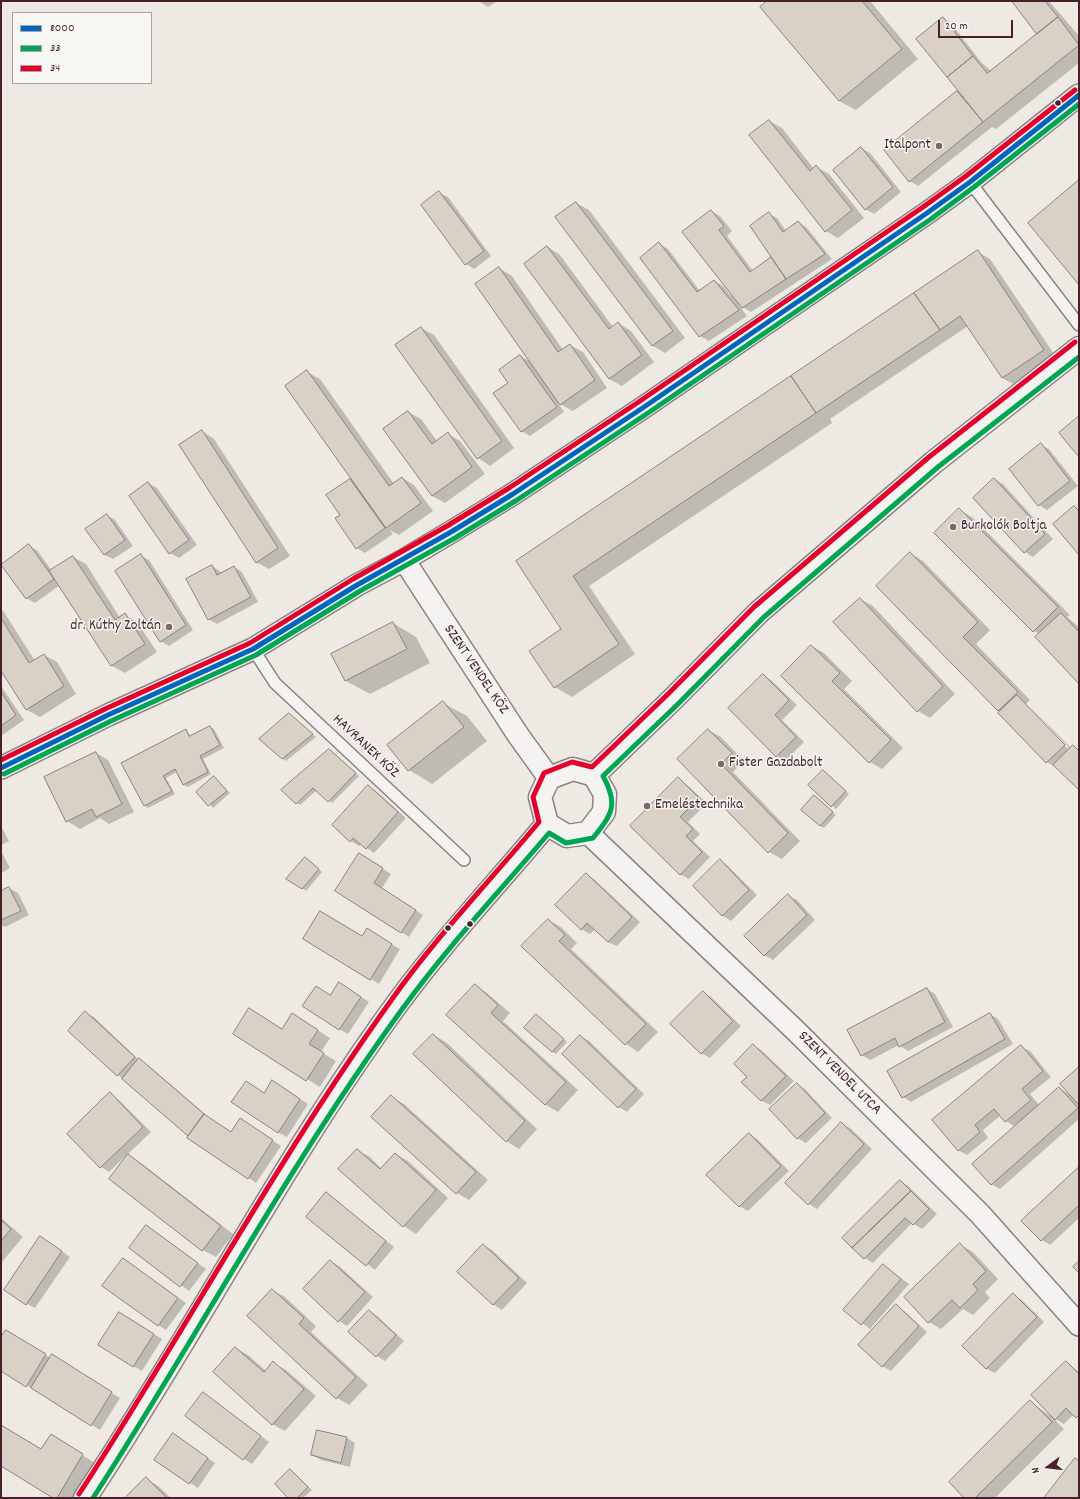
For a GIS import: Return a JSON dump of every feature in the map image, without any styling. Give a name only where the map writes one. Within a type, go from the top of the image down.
[{"type":"main road","points":[[594,775],[673,699],[759,612],[934,462],[1079,348]]},
{"type":"main road","points":[[573,769],[594,775],[605,794],[604,812],[588,833],[567,836],[547,824],[540,797],[549,778],[573,769]]},
{"type":"main road","points":[[85,1498],[132,1426],[308,1138],[397,1004],[435,954],[547,824]]},
{"type":"street","points":[[1,768],[108,715],[253,649],[357,585],[404,560],[513,494],[644,407],[970,182],[1079,95]]},
{"type":"street","name":"SZENT VENDEL KÖZ","points":[[404,560],[513,728],[549,778]]},
{"type":"street","name":"SZENT VENDEL UTCA","points":[[588,833],[796,1031],[980,1214],[1079,1325]]},
{"type":"lane","points":[[970,182],[1079,325]]},
{"type":"lane","name":"HAVRANEK KÖZ","points":[[253,649],[275,682],[464,860]]},
{"type":"building","points":[[767,1],[862,1],[902,49],[839,101],[760,7]]},
{"type":"building","points":[[1012,1],[1045,1],[1058,17],[1037,34]]},
{"type":"building","points":[[943,17],[973,56],[947,77],[916,39]]},
{"type":"building","points":[[1058,17],[1079,45],[983,122],[947,77],[973,56],[987,73]]},
{"type":"building","points":[[957,91],[983,122],[909,182],[884,150]]},
{"type":"building","points":[[769,120],[810,171],[816,165],[852,210],[825,232],[749,135]]},
{"type":"building","points":[[861,147],[893,187],[865,210],[833,170]]},
{"type":"building","points":[[1079,180],[1079,285],[1028,223]]},
{"type":"building","points":[[439,191],[484,251],[465,265],[421,205]]},
{"type":"building","points":[[576,202],[673,331],[652,346],[555,217]]},
{"type":"building","points":[[711,210],[724,226],[719,230],[750,272],[771,257],[786,279],[742,308],[682,232]]},
{"type":"building","points":[[769,212],[783,232],[798,221],[825,254],[786,279],[750,226]]},
{"type":"building","points":[[659,242],[697,292],[714,280],[739,310],[699,337],[640,258]]},
{"type":"building","points":[[547,246],[609,329],[618,322],[642,355],[609,379],[524,264]]},
{"type":"building","points":[[978,250],[1044,350],[1002,378],[960,316],[940,330],[914,293]]},
{"type":"building","points":[[499,267],[558,352],[570,344],[595,380],[560,405],[475,284]]},
{"type":"building","points":[[914,293],[940,330],[816,413],[791,376]]},
{"type":"building","points":[[421,327],[502,441],[477,459],[395,345]]},
{"type":"building","points":[[520,355],[557,407],[521,432],[493,393],[508,383],[499,370]]},
{"type":"building","points":[[307,370],[389,486],[402,477],[421,503],[386,528],[285,386]]},
{"type":"building","points":[[791,376],[816,413],[573,576],[619,644],[554,688],[529,651],[561,629],[516,561]]},
{"type":"building","points":[[408,411],[432,444],[448,432],[472,467],[432,496],[383,429]]},
{"type":"building","points":[[1079,416],[1079,457],[1059,433]]},
{"type":"building","points":[[202,430],[278,548],[256,563],[179,445]]},
{"type":"building","points":[[1041,443],[1070,481],[1038,506],[1009,469]]},
{"type":"building","points":[[994,478],[1045,534],[1024,553],[973,498]]},
{"type":"building","points":[[350,479],[385,528],[356,549],[335,518],[340,515],[326,495]]},
{"type":"building","points":[[148,482],[189,540],[169,554],[129,496]]},
{"type":"building","points":[[1074,506],[1079,511],[1079,555],[1053,524]]},
{"type":"building","points":[[959,508],[1058,607],[1033,632],[934,533]]},
{"type":"building","points":[[107,514],[125,540],[104,555],[85,529]]},
{"type":"building","points":[[29,544],[54,579],[26,599],[1,565]]},
{"type":"building","points":[[910,552],[978,622],[963,637],[1018,692],[998,711],[876,586]]},
{"type":"building","points":[[141,554],[186,625],[160,642],[115,571]]},
{"type":"building","points":[[73,556],[115,620],[125,613],[145,644],[111,666],[49,571]]},
{"type":"building","points":[[212,565],[217,575],[234,566],[251,597],[208,620],[186,579]]},
{"type":"building","points":[[860,598],[943,686],[917,712],[833,622]]},
{"type":"building","points":[[1061,613],[1079,632],[1079,684],[1035,637]]},
{"type":"building","points":[[1,618],[29,663],[44,654],[64,686],[26,710],[1,671]]},
{"type":"building","points":[[393,622],[407,649],[345,681],[331,654]]},
{"type":"building","points":[[811,645],[840,673],[832,681],[891,740],[869,763],[781,676]]},
{"type":"building","points":[[763,674],[789,700],[775,715],[796,737],[776,757],[728,708]]},
{"type":"building","points":[[1,692],[16,715],[1,726]]},
{"type":"building","points":[[1017,695],[1065,745],[1046,763],[998,713]]},
{"type":"building","points":[[443,701],[464,727],[408,771],[387,745]]},
{"type":"building","points":[[289,713],[313,734],[282,759],[259,739]]},
{"type":"building","points":[[210,726],[220,745],[200,756],[208,772],[183,785],[175,769],[163,776],[172,791],[144,806],[121,763],[186,729],[189,736]]},
{"type":"building","points":[[708,729],[732,753],[721,764],[788,833],[768,853],[677,759]]},
{"type":"building","points":[[1073,745],[1079,751],[1079,790],[1053,765]]},
{"type":"building","points":[[329,749],[356,773],[328,802],[313,788],[296,804],[281,790]]},
{"type":"building","points":[[96,752],[122,804],[96,817],[92,809],[66,822],[44,777]]},
{"type":"building","points":[[823,770],[846,791],[831,807],[808,785]]},
{"type":"building","points":[[214,776],[227,791],[208,806],[196,792]]},
{"type":"building","points":[[678,777],[699,798],[680,817],[693,829],[686,836],[702,852],[680,875],[630,826]]},
{"type":"building","points":[[368,785],[398,812],[366,849],[353,838],[350,842],[332,825]]},
{"type":"building","points":[[814,795],[833,812],[820,826],[801,810]]},
{"type":"building","points":[[359,853],[383,868],[374,883],[416,910],[401,933],[335,891]]},
{"type":"building","points":[[305,857],[319,869],[302,889],[286,879]]},
{"type":"building","points":[[720,859],[749,890],[722,916],[693,886]]},
{"type":"building","points":[[586,873],[632,917],[608,942],[587,923],[581,930],[555,905]]},
{"type":"building","points":[[9,887],[21,911],[1,920],[1,891]]},
{"type":"building","points":[[788,894],[807,915],[764,956],[744,936]]},
{"type":"building","points":[[320,911],[362,936],[367,928],[392,944],[370,980],[303,939]]},
{"type":"building","points":[[548,919],[565,935],[559,941],[646,1024],[625,1045],[521,946]]},
{"type":"building","points":[[339,982],[361,997],[339,1030],[302,1006],[316,986],[330,995]]},
{"type":"building","points":[[475,984],[498,1005],[491,1013],[566,1082],[545,1105],[446,1015]]},
{"type":"building","points":[[927,988],[945,1022],[899,1047],[895,1038],[861,1056],[847,1030]]},
{"type":"building","points":[[703,991],[733,1021],[701,1054],[670,1024]]},
{"type":"building","points":[[249,1008],[282,1029],[292,1013],[318,1030],[309,1044],[324,1053],[306,1081],[233,1034]]},
{"type":"building","points":[[85,1011],[135,1057],[117,1076],[68,1031]]},
{"type":"building","points":[[990,1013],[1005,1039],[902,1098],[887,1071]]},
{"type":"building","points":[[536,1014],[564,1039],[552,1052],[524,1028]]},
{"type":"building","points":[[433,1034],[525,1121],[506,1142],[413,1054]]},
{"type":"building","points":[[580,1035],[636,1089],[618,1108],[562,1054]]},
{"type":"building","points":[[753,1044],[786,1076],[761,1101],[741,1082],[747,1077],[734,1064]]},
{"type":"building","points":[[1021,1045],[1043,1071],[1022,1089],[1031,1100],[1005,1122],[994,1109],[975,1125],[980,1132],[958,1151],[932,1120]]},
{"type":"building","points":[[139,1058],[204,1114],[188,1136],[122,1079]]},
{"type":"building","points":[[1079,1067],[1079,1105],[1060,1084]]},
{"type":"building","points":[[272,1080],[300,1099],[278,1133],[231,1102],[246,1081],[264,1093]]},
{"type":"building","points":[[797,1083],[825,1113],[797,1139],[769,1109]]},
{"type":"building","points":[[1059,1087],[1078,1108],[991,1185],[972,1164]]},
{"type":"building","points":[[110,1092],[143,1127],[100,1168],[67,1134]]},
{"type":"building","points":[[391,1095],[476,1172],[456,1194],[371,1117]]},
{"type":"building","points":[[204,1114],[231,1132],[240,1118],[273,1140],[248,1179],[187,1138]]},
{"type":"building","points":[[841,1122],[864,1144],[808,1205],[785,1183]]},
{"type":"building","points":[[749,1133],[781,1166],[739,1207],[706,1175]]},
{"type":"building","points":[[357,1149],[380,1169],[395,1153],[436,1190],[403,1227],[338,1169]]},
{"type":"building","points":[[128,1154],[221,1226],[202,1251],[109,1179]]},
{"type":"building","points":[[1079,1167],[1079,1205],[1041,1241],[1021,1221]]},
{"type":"building","points":[[900,1180],[911,1191],[852,1248],[842,1238]]},
{"type":"building","points":[[911,1191],[929,1209],[913,1225],[905,1218],[864,1259],[852,1248]]},
{"type":"building","points":[[326,1192],[386,1241],[366,1266],[306,1217]]},
{"type":"building","points":[[1,1220],[11,1229],[1,1241]]},
{"type":"building","points":[[146,1225],[198,1263],[180,1287],[129,1248]]},
{"type":"building","points":[[40,1236],[62,1251],[26,1305],[4,1290]]},
{"type":"building","points":[[960,1243],[986,1271],[973,1284],[978,1290],[960,1308],[952,1300],[928,1323],[904,1297]]},
{"type":"building","points":[[483,1244],[519,1278],[493,1305],[457,1272]]},
{"type":"building","points":[[123,1258],[178,1298],[158,1326],[102,1286]]},
{"type":"building","points":[[330,1260],[365,1292],[338,1322],[303,1289]]},
{"type":"building","points":[[1079,1261],[1079,1273],[1073,1267]]},
{"type":"building","points":[[883,1264],[901,1279],[861,1325],[843,1310]]},
{"type":"building","points":[[272,1289],[304,1318],[299,1324],[356,1377],[336,1399],[247,1316]]},
{"type":"building","points":[[1013,1293],[1037,1317],[986,1369],[962,1346]]},
{"type":"building","points":[[896,1304],[919,1326],[882,1367],[858,1345]]},
{"type":"building","points":[[369,1310],[396,1335],[376,1357],[348,1332]]},
{"type":"building","points":[[119,1312],[154,1334],[133,1367],[98,1345]]},
{"type":"building","points":[[6,1330],[46,1354],[26,1387],[1,1371],[1,1337]]},
{"type":"building","points":[[235,1347],[264,1372],[273,1361],[304,1389],[272,1425],[213,1372]]},
{"type":"building","points":[[52,1354],[112,1392],[91,1426],[31,1388]]},
{"type":"building","points":[[1066,1361],[1079,1374],[1079,1415],[1076,1418],[1066,1408],[1055,1420],[1031,1395]]},
{"type":"building","points":[[203,1392],[261,1436],[243,1460],[185,1416]]},
{"type":"building","points":[[1030,1400],[1052,1422],[975,1498],[964,1498],[949,1482]]},
{"type":"building","points":[[1,1425],[41,1449],[51,1434],[83,1454],[57,1498],[53,1498],[1,1466]]},
{"type":"building","points":[[317,1430],[347,1437],[341,1463],[311,1455]]},
{"type":"building","points":[[173,1433],[208,1458],[189,1484],[154,1460]]},
{"type":"building","points":[[1075,1458],[1079,1461],[1079,1498],[1044,1498]]},
{"type":"building","points":[[290,1469],[308,1487],[297,1498],[288,1498],[275,1484]]},
{"type":"building","points":[[146,1477],[167,1498],[125,1498]]},
{"type":"transit line","name":"34","points":[[1,760],[105,709],[250,643],[353,579],[447,526],[509,488],[640,401],[923,207],[966,176],[1075,90]]},
{"type":"transit line","name":"8000","points":[[1,768],[108,715],[253,649],[357,585],[451,532],[513,494],[644,407],[927,213],[970,182],[1079,95]]},
{"type":"transit line","name":"33","points":[[4,774],[111,721],[256,655],[360,591],[455,538],[517,500],[648,413],[931,219],[1079,104]]},
{"type":"transit line","name":"34","points":[[79,1494],[118,1433],[270,1184],[349,1062],[390,1002],[425,955],[539,822],[533,797],[544,773],[572,762],[592,767],[668,694],[754,607],[929,457],[1075,342]]},
{"type":"transit line","name":"33","points":[[93,1498],[132,1437],[283,1189],[361,1067],[420,985],[474,919],[549,833],[566,843],[593,838],[605,822],[611,809],[611,795],[603,776],[678,704],[764,617],[938,467],[1079,357]]},
{"type":"place","name":"Italpont","points":[[939,146]]},
{"type":"place","name":"Burkolók Boltja","points":[[953,527]]},
{"type":"place","name":"dr. Kúthy Zoltán","points":[[169,627]]},
{"type":"place","name":"Fister Gazdabolt","points":[[721,764]]},
{"type":"place","name":"Emeléstechnika","points":[[647,806]]}]
